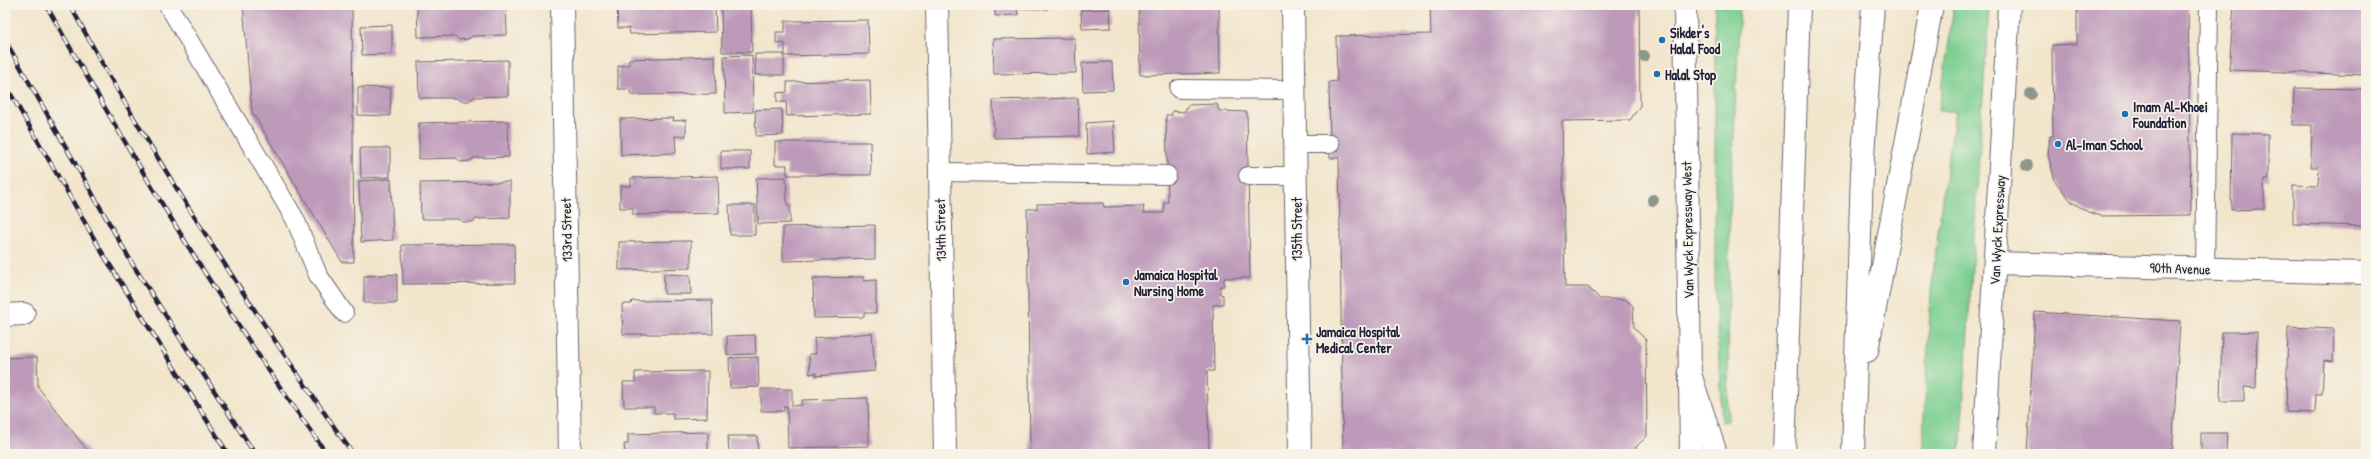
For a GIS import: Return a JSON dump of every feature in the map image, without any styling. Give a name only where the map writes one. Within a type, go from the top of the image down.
[{"type":"main road","name":"133rd Street","points":[[562,5],[570,454]]},
{"type":"main road","name":"134th Street","points":[[937,5],[945,454]]},
{"type":"main road","name":"135th Street","points":[[1293,5],[1300,454]]},
{"type":"main road","name":"Van Wyck Expressway West","points":[[1685,5],[1691,454]]},
{"type":"main road","points":[[1784,454],[1799,5]]},
{"type":"main road","points":[[1853,454],[1862,170],[1873,5]]},
{"type":"main road","points":[[1854,419],[1932,5]]},
{"type":"main road","name":"Van Wyck Expressway","points":[[1984,454],[2009,5]]},
{"type":"main road","name":"90th Avenue","points":[[1995,262],[2366,273]]},
{"type":"main road","points":[[1689,371],[1716,454]]},
{"type":"lane","points":[[168,5],[295,219],[318,275],[344,313]]},
{"type":"lane","points":[[2205,269],[2209,5]]},
{"type":"lane","points":[[1179,89],[1294,90]]},
{"type":"lane","points":[[1296,144],[1330,144]]},
{"type":"lane","points":[[939,172],[1167,175]]},
{"type":"lane","points":[[1248,176],[1296,176]]},
{"type":"green space","points":[[1715,5],[1740,5],[1729,238],[1728,421],[1722,422],[1715,291]]},
{"type":"green space","points":[[1954,5],[1989,5],[1960,454],[1922,454],[1931,292],[1943,191],[1956,111],[1939,111]]},
{"type":"building","points":[[243,5],[352,5],[354,262],[342,262],[252,112]]},
{"type":"building","points":[[417,5],[506,5],[507,35],[473,36],[468,39],[459,40],[455,36],[418,37]]},
{"type":"building","points":[[617,5],[715,5],[716,32],[630,34],[629,28],[618,28]]},
{"type":"building","points":[[995,5],[1054,5],[1047,9],[1017,8],[1018,15],[995,16]]},
{"type":"building","points":[[1139,5],[1219,5],[1220,73],[1140,75]]},
{"type":"building","points":[[1430,5],[1639,5],[1640,106],[1630,120],[1562,121],[1565,287],[1588,287],[1600,299],[1625,299],[1633,306],[1634,328],[1646,340],[1647,436],[1636,447],[1636,454],[1343,454],[1339,158],[1330,158],[1329,82],[1337,81],[1336,36],[1431,34]]},
{"type":"building","points":[[2077,5],[2188,5],[2191,215],[2101,216],[2088,212],[2072,202],[2055,181],[2048,154],[2050,136],[2053,136],[2052,45],[2077,44]]},
{"type":"building","points":[[2234,5],[2366,5],[2366,75],[2229,70]]},
{"type":"building","points":[[751,7],[752,52],[722,52],[721,8]]},
{"type":"building","points":[[1110,9],[1111,28],[1082,29],[1081,10]]},
{"type":"building","points":[[868,20],[869,54],[785,56],[785,43],[776,44],[776,32],[785,32],[785,21]]},
{"type":"building","points":[[392,25],[392,54],[362,55],[361,26]]},
{"type":"building","points":[[1075,38],[1076,73],[994,74],[993,39]]},
{"type":"building","points":[[755,54],[784,54],[784,75],[755,75]]},
{"type":"building","points":[[752,55],[753,112],[725,113],[724,56]]},
{"type":"building","points":[[715,56],[716,94],[631,95],[630,89],[618,89],[618,66],[629,65],[629,59]]},
{"type":"building","points":[[508,60],[508,96],[474,97],[469,101],[461,101],[456,98],[419,98],[418,62]]},
{"type":"building","points":[[1112,62],[1113,90],[1083,91],[1082,63]]},
{"type":"building","points":[[870,80],[871,114],[787,116],[786,102],[777,102],[777,93],[787,92],[787,82]]},
{"type":"building","points":[[358,87],[391,88],[390,116],[358,115]]},
{"type":"building","points":[[2294,88],[2366,89],[2366,226],[2293,224],[2293,185],[2318,186],[2319,167],[2311,167],[2312,125],[2293,125]]},
{"type":"building","points":[[1078,98],[1079,136],[994,138],[993,100]]},
{"type":"building","name":"Jamaica Hospital Nursing Home","points":[[1217,104],[1219,111],[1247,112],[1250,278],[1224,278],[1224,286],[1220,286],[1220,294],[1223,295],[1223,304],[1213,305],[1214,371],[1207,371],[1209,454],[1030,454],[1027,209],[1037,209],[1037,204],[1103,203],[1104,207],[1144,206],[1143,213],[1164,213],[1164,202],[1168,202],[1166,115],[1172,115],[1172,111],[1184,112],[1188,105]]},
{"type":"building","points":[[782,109],[783,135],[756,136],[755,110]]},
{"type":"building","points":[[674,118],[673,121],[686,120],[686,136],[675,136],[676,153],[621,155],[620,119]]},
{"type":"building","points":[[508,121],[509,157],[474,158],[470,161],[461,162],[456,158],[419,159],[419,123]]},
{"type":"building","points":[[1113,121],[1115,152],[1087,154],[1086,123]]},
{"type":"building","points":[[2232,133],[2268,134],[2268,180],[2264,180],[2264,209],[2231,210]]},
{"type":"building","points":[[775,142],[870,142],[871,175],[787,175],[787,165],[775,165]]},
{"type":"building","points":[[360,148],[390,148],[390,177],[361,178]]},
{"type":"building","points":[[721,151],[750,151],[750,169],[721,169]]},
{"type":"building","points":[[718,176],[719,213],[633,215],[633,208],[620,208],[620,186],[631,186],[631,178]]},
{"type":"building","points":[[786,177],[787,205],[790,205],[790,223],[758,224],[756,178]]},
{"type":"building","points":[[391,179],[393,240],[361,242],[359,181]]},
{"type":"building","points":[[510,182],[510,218],[476,219],[472,222],[463,222],[458,219],[421,219],[420,183]]},
{"type":"building","points":[[729,205],[755,205],[755,235],[730,235]]},
{"type":"building","points":[[875,225],[875,259],[783,261],[783,227]]},
{"type":"building","points":[[691,241],[691,268],[619,270],[619,242]]},
{"type":"building","points":[[514,244],[515,283],[403,284],[402,245]]},
{"type":"building","points":[[397,274],[397,303],[364,303],[364,276]]},
{"type":"building","points":[[664,274],[690,275],[691,294],[664,294]]},
{"type":"building","points":[[863,277],[864,281],[876,280],[876,313],[864,313],[864,317],[814,318],[813,278]]},
{"type":"building","points":[[712,300],[713,334],[623,334],[622,304],[631,304],[632,301]]},
{"type":"building","points":[[2035,312],[2180,321],[2172,454],[2027,454]]},
{"type":"building","points":[[2288,327],[2334,329],[2333,361],[2324,360],[2322,394],[2316,394],[2315,413],[2286,412]]},
{"type":"building","points":[[2222,332],[2257,332],[2256,388],[2244,387],[2244,401],[2220,401]]},
{"type":"building","points":[[872,333],[875,371],[816,376],[816,373],[810,374],[809,354],[816,354],[814,338]]},
{"type":"building","points":[[755,335],[756,354],[727,355],[727,336]]},
{"type":"building","points":[[37,357],[38,387],[90,454],[5,454],[5,358]]},
{"type":"building","points":[[758,357],[759,387],[730,388],[729,358]]},
{"type":"building","points":[[708,371],[707,418],[673,419],[673,413],[654,413],[654,407],[624,407],[623,382],[635,382],[635,372]]},
{"type":"building","points":[[761,389],[792,389],[792,406],[802,405],[802,400],[868,398],[869,446],[788,448],[787,406],[784,406],[784,411],[761,411]]},
{"type":"building","points":[[708,432],[708,454],[625,454],[624,444],[628,444],[628,434]]},
{"type":"building","points":[[2201,433],[2227,433],[2226,454],[2201,454]]},
{"type":"building","points":[[728,436],[757,436],[758,454],[729,454]]},
{"type":"railway","points":[[46,5],[112,120],[215,289],[251,345],[327,454]]},
{"type":"railway","points":[[70,5],[135,121],[205,234],[278,345],[353,454]]},
{"type":"railway","points":[[5,40],[133,265],[255,454]]},
{"type":"railway","points":[[5,84],[103,254],[228,454]]},
{"type":"place","name":"Sikder's Halal Food","points":[[1662,40]]},
{"type":"place","name":"Halal Stop","points":[[1657,74]]},
{"type":"place","name":"Imam Al-Khoei Foundation","points":[[2125,114]]},
{"type":"place","name":"Al-Iman School","points":[[2058,144]]},
{"type":"place","name":"Jamaica Hospital Nursing Home","points":[[1126,282]]},
{"type":"place","name":"Jamaica Hospital Medical Center","points":[[1307,339]]}]
